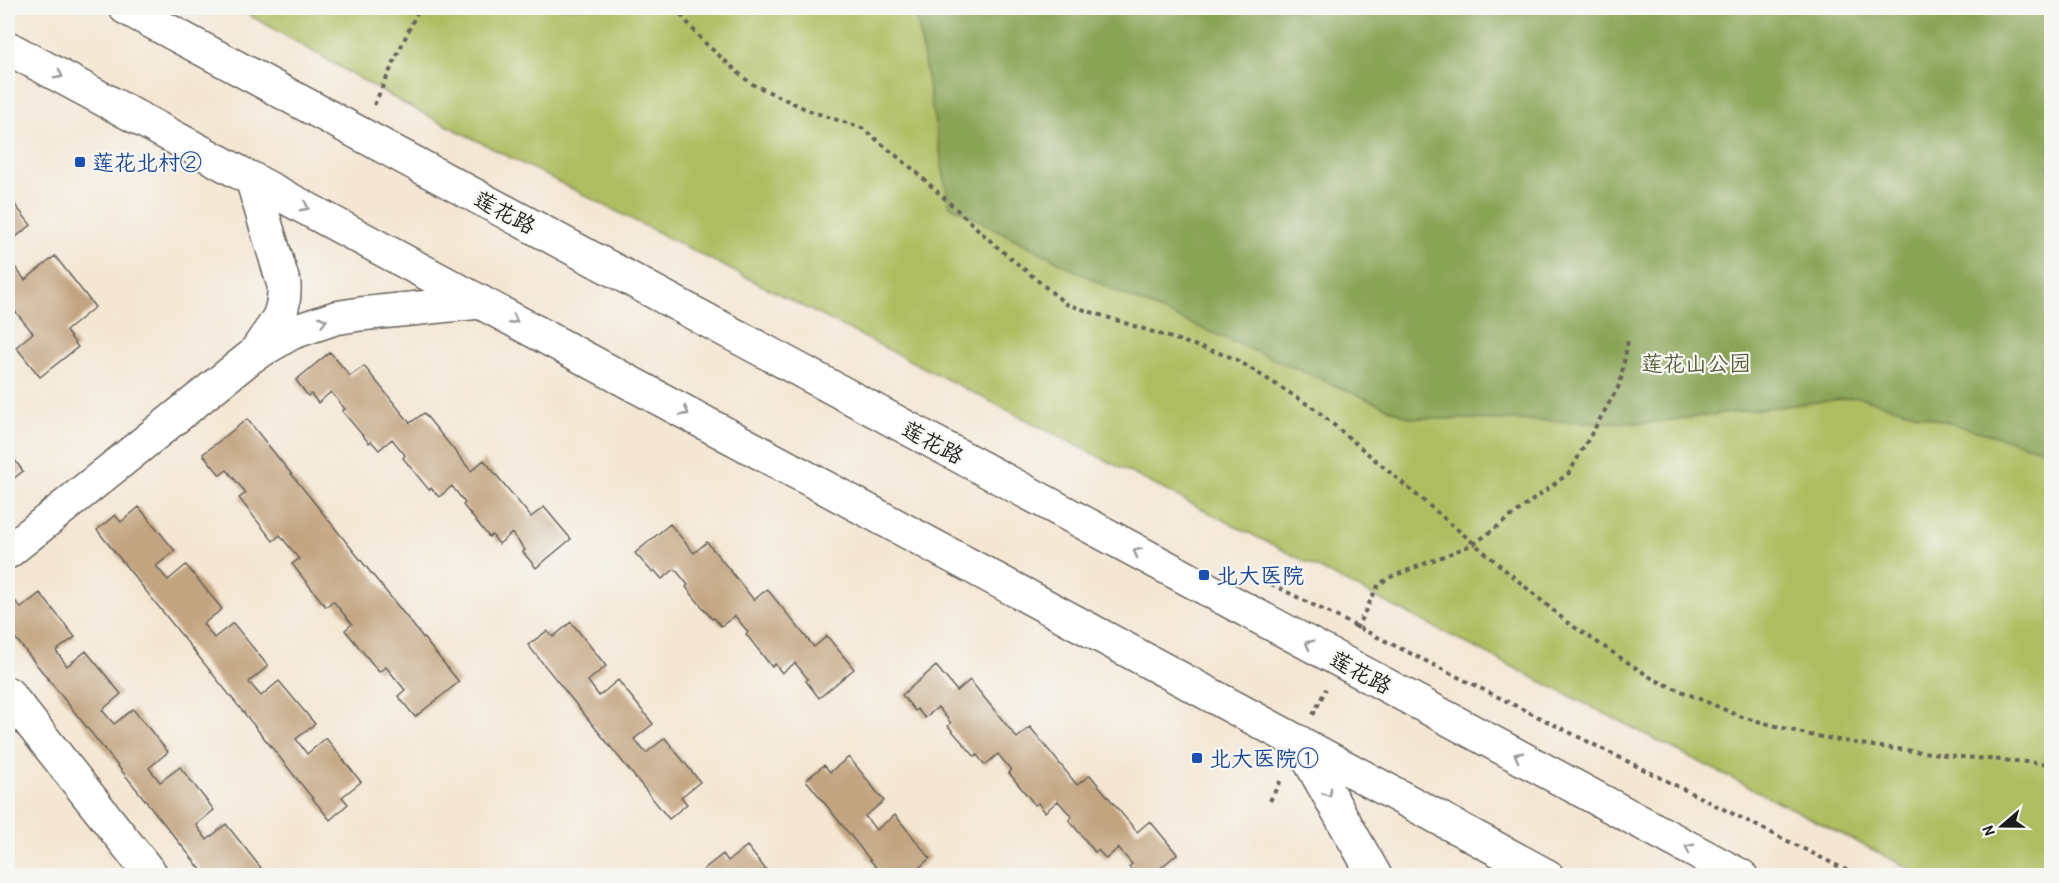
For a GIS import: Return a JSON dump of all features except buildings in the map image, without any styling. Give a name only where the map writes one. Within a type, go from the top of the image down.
[{"type":"main road","name":"莲花路","points":[[126,8],[1741,876]]},
{"type":"main road","points":[[8,48],[1546,876]]},
{"type":"main road","points":[[252,179],[284,285],[283,309],[278,321],[252,356]]},
{"type":"main road","points":[[8,552],[252,356],[291,333],[335,318],[480,302]]},
{"type":"main road","points":[[8,694],[152,876]]},
{"type":"main road","points":[[1299,742],[1375,876]]},
{"type":"path","points":[[361,134],[418,8]]},
{"type":"path","points":[[675,8],[703,41],[750,83],[810,111],[862,128],[914,170],[996,246],[1066,304],[1234,358],[1315,409],[1568,623],[1653,679],[1742,717],[1810,735],[1873,746],[1964,757],[2052,764]]},
{"type":"path","points":[[1270,801],[1379,584],[1474,544],[1569,473],[1620,384],[1628,340]]},
{"type":"green space","name":"莲花山公园","points":[[237,8],[2051,8],[2051,875],[1922,875],[399,101]]},
{"type":"green space","points":[[915,8],[2051,8],[2051,452],[1858,397],[1647,423],[1411,418],[1117,292],[949,205]]},
{"type":"place","name":"莲花北村②","points":[[80,162]]},
{"type":"place","name":"北大医院","points":[[1204,575]]},
{"type":"place","name":"北大医院①","points":[[1197,758]]}]
